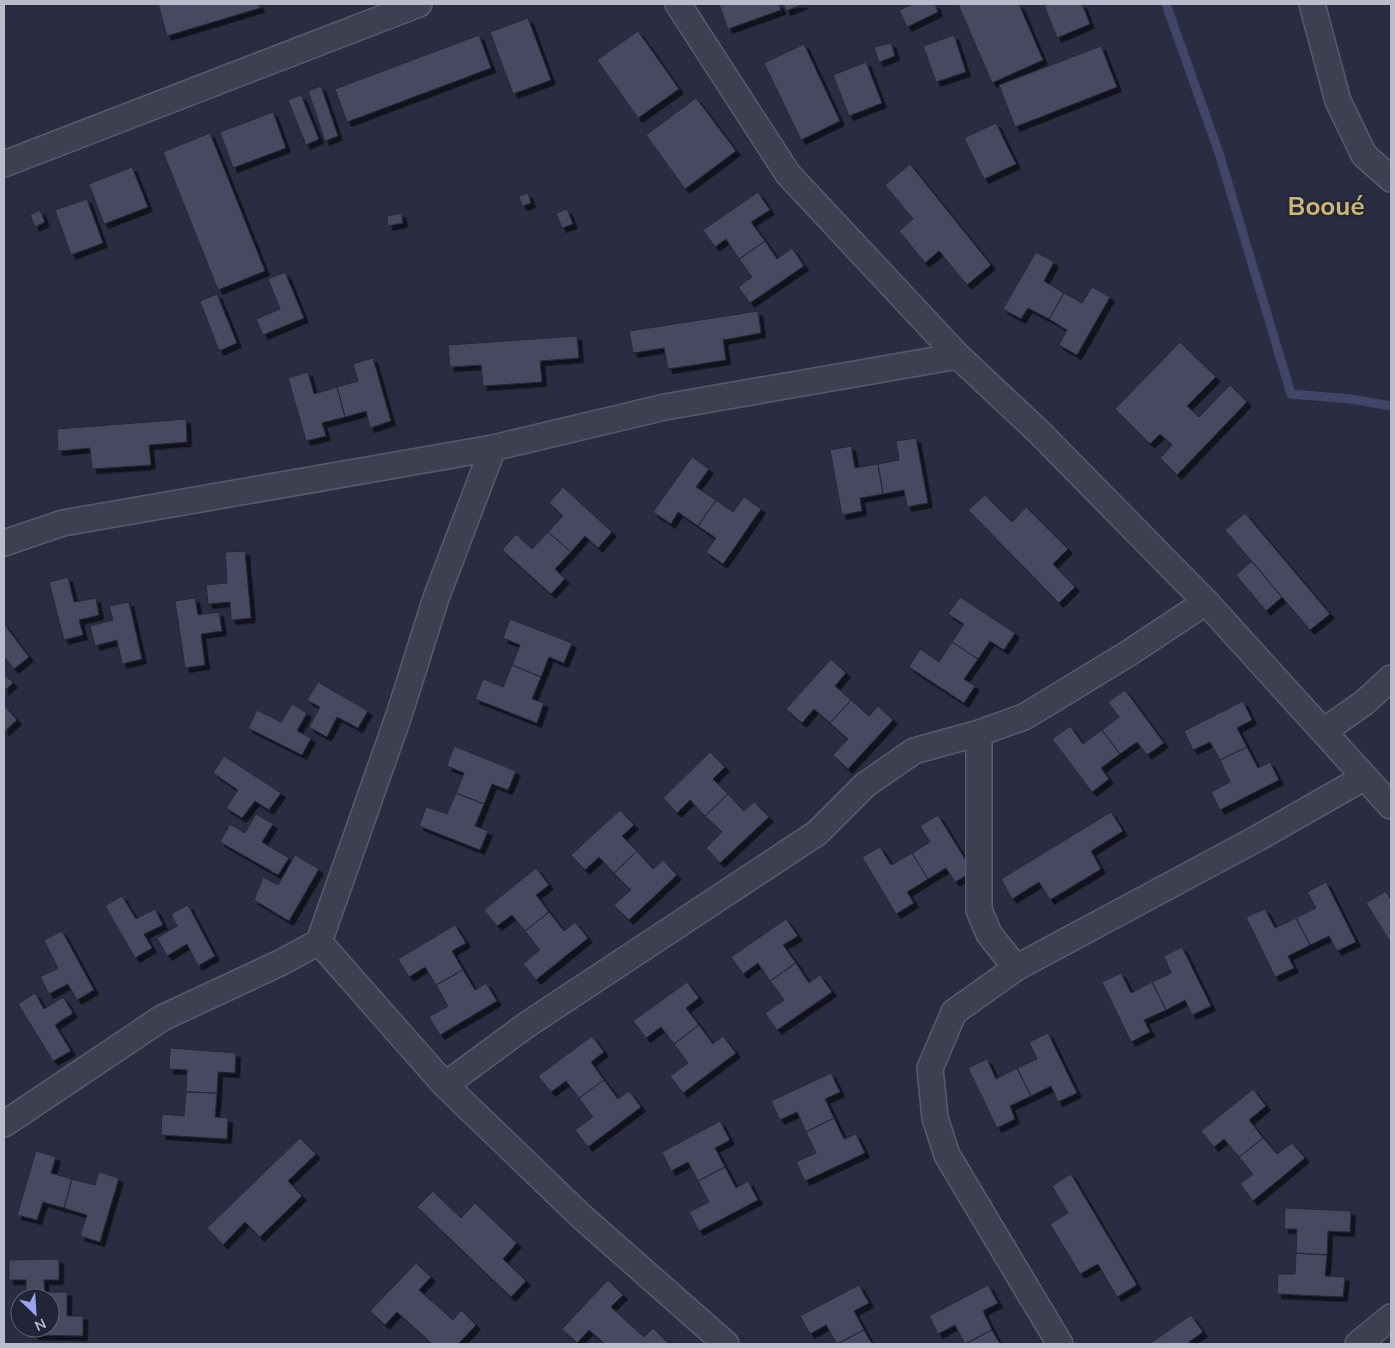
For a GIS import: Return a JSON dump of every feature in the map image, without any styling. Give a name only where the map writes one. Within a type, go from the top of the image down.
[{"type":"street","points":[[4,164],[419,4]]},
{"type":"street","points":[[678,4],[788,174],[958,356],[1038,432],[1206,602],[1268,673],[1324,731],[1391,806]]},
{"type":"street","points":[[1312,4],[1338,101],[1364,155],[1391,179]]},
{"type":"street","points":[[4,542],[63,523],[493,448],[665,407],[958,356]]},
{"type":"street","points":[[4,1124],[162,1018],[280,963],[319,942],[399,715],[436,598],[493,448]]},
{"type":"street","points":[[445,1084],[528,1024],[817,833],[865,785],[914,751],[979,733],[1024,717],[1129,653],[1206,602]]},
{"type":"street","points":[[1324,731],[1364,702],[1391,678]]},
{"type":"street","points":[[979,733],[979,910],[989,934],[1016,968]]},
{"type":"street","points":[[1060,1344],[947,1155],[935,1118],[930,1068],[954,1012],[1016,968],[1258,838],[1365,777]]},
{"type":"street","points":[[319,942],[445,1084],[582,1217],[726,1344]]},
{"type":"street","points":[[1358,1344],[1391,1317]]},
{"type":"building","points":[[158,4],[259,4],[260,8],[167,36]]},
{"type":"building","points":[[719,4],[779,4],[781,10],[728,29]]},
{"type":"building","points":[[783,4],[804,4],[786,11]]},
{"type":"building","points":[[913,4],[935,4],[938,12],[907,27],[899,10]]},
{"type":"building","points":[[958,4],[1019,4],[1043,60],[992,83]]},
{"type":"building","points":[[1082,4],[1090,24],[1057,38],[1044,5]]},
{"type":"building","points":[[528,18],[551,80],[513,94],[490,32]]},
{"type":"building","points":[[638,31],[679,89],[638,118],[597,60]]},
{"type":"building","points":[[479,35],[491,68],[347,122],[335,89]]},
{"type":"building","points":[[954,35],[966,72],[936,82],[923,46]]},
{"type":"building","points":[[891,43],[895,56],[879,62],[874,47]]},
{"type":"building","points":[[804,44],[840,121],[801,140],[764,63]]},
{"type":"building","points":[[1101,46],[1117,87],[1015,127],[999,85]]},
{"type":"building","points":[[866,62],[882,103],[849,116],[833,75]]},
{"type":"building","points":[[321,86],[338,136],[325,141],[308,91]]},
{"type":"building","points":[[301,95],[319,139],[306,145],[288,100]]},
{"type":"building","points":[[696,98],[736,151],[685,189],[646,135]]},
{"type":"building","points":[[273,112],[286,148],[233,168],[220,132]]},
{"type":"building","points":[[996,123],[1016,164],[984,179],[964,138]]},
{"type":"building","points":[[210,133],[265,271],[218,290],[163,152]]},
{"type":"building","points":[[910,164],[991,265],[967,285],[939,251],[925,263],[899,231],[913,219],[885,185]]},
{"type":"building","points":[[132,167],[148,207],[104,224],[89,184]]},
{"type":"building","points":[[758,192],[770,210],[751,222],[765,241],[739,259],[726,239],[715,247],[703,230]]},
{"type":"building","points":[[528,193],[531,203],[522,206],[519,196]]},
{"type":"building","points":[[87,199],[103,243],[71,255],[55,210]]},
{"type":"building","points":[[567,209],[573,224],[562,228],[556,213]]},
{"type":"building","points":[[40,210],[45,222],[35,227],[30,215]]},
{"type":"building","points":[[401,213],[403,223],[388,226],[387,216]]},
{"type":"building","points":[[765,241],[777,259],[792,248],[804,266],[750,303],[738,287],[752,277],[739,259]]},
{"type":"building","points":[[1036,252],[1054,262],[1044,281],[1064,293],[1049,319],[1028,308],[1021,319],[1003,309]]},
{"type":"building","points":[[285,272],[304,318],[263,335],[256,319],[280,309],[268,279]]},
{"type":"building","points":[[1092,287],[1110,297],[1077,355],[1059,345],[1067,330],[1049,319],[1064,293],[1082,303]]},
{"type":"building","points":[[217,294],[237,343],[219,351],[200,301]]},
{"type":"building","points":[[758,311],[761,333],[723,340],[726,360],[668,369],[664,348],[633,353],[629,331]]},
{"type":"building","points":[[577,336],[579,358],[540,361],[542,382],[483,386],[481,365],[450,367],[448,345]]},
{"type":"building","points":[[1180,342],[1216,377],[1187,406],[1199,417],[1230,385],[1247,402],[1177,475],[1160,458],[1172,445],[1160,434],[1150,444],[1115,409]]},
{"type":"building","points":[[373,358],[391,421],[370,428],[366,411],[345,417],[337,387],[358,381],[353,364]]},
{"type":"building","points":[[308,372],[314,394],[337,387],[345,417],[322,423],[326,436],[306,441],[288,378]]},
{"type":"building","points":[[186,419],[187,442],[149,445],[151,465],[92,469],[90,448],[58,451],[57,429]]},
{"type":"building","points":[[916,438],[928,503],[907,507],[904,490],[883,494],[878,464],[899,460],[896,441]]},
{"type":"building","points":[[851,446],[855,468],[878,464],[883,494],[860,498],[862,511],[842,515],[830,450]]},
{"type":"building","points":[[692,457],[709,469],[696,487],[716,500],[698,526],[678,512],[671,524],[653,512]]},
{"type":"building","points":[[563,487],[612,532],[598,548],[585,536],[571,552],[548,532],[563,516],[549,503]]},
{"type":"building","points":[[985,495],[1012,522],[1026,507],[1068,549],[1053,564],[1075,587],[1059,603],[968,510]]},
{"type":"building","points":[[744,497],[761,509],[723,564],[706,552],[716,538],[698,526],[716,500],[733,512]]},
{"type":"building","points":[[1245,513],[1330,614],[1310,630],[1225,530]]},
{"type":"building","points":[[548,532],[571,552],[555,569],[565,579],[551,594],[502,550],[516,534],[532,549]]},
{"type":"building","points":[[245,551],[251,618],[231,620],[230,602],[208,604],[206,585],[227,583],[225,552]]},
{"type":"building","points":[[1252,561],[1282,597],[1266,611],[1236,575]]},
{"type":"building","points":[[68,577],[74,602],[96,598],[99,615],[79,620],[83,635],[64,640],[49,582]]},
{"type":"building","points":[[960,597],[1015,633],[1004,650],[990,641],[978,659],[952,642],[964,624],[948,614]]},
{"type":"building","points":[[195,598],[198,615],[219,612],[222,631],[201,634],[205,665],[185,668],[175,601]]},
{"type":"building","points":[[129,602],[142,659],[122,664],[117,640],[95,646],[90,626],[113,620],[109,606]]},
{"type":"building","points":[[510,619],[572,643],[564,663],[549,657],[541,677],[512,665],[520,645],[503,638]]},
{"type":"building","points":[[4,624],[29,657],[14,669],[4,657]]},
{"type":"building","points":[[952,642],[978,659],[964,679],[975,686],[964,703],[909,667],[920,649],[939,662]]},
{"type":"building","points":[[831,659],[846,673],[835,686],[851,700],[830,723],[814,709],[802,723],[786,709]]},
{"type":"building","points":[[512,665],[541,677],[532,699],[544,703],[537,723],[475,699],[483,679],[503,687]]},
{"type":"building","points":[[4,674],[13,683],[4,691]]},
{"type":"building","points":[[318,682],[368,711],[358,728],[337,717],[327,737],[309,727],[320,707],[307,700]]},
{"type":"building","points":[[1125,690],[1164,743],[1147,755],[1137,742],[1120,754],[1102,730],[1119,717],[1108,702]]},
{"type":"building","points":[[851,700],[869,716],[878,706],[893,720],[848,769],[833,755],[848,739],[830,723]]},
{"type":"building","points":[[1243,701],[1252,720],[1237,728],[1247,747],[1220,760],[1210,742],[1193,750],[1184,731]]},
{"type":"building","points":[[292,704],[307,713],[297,731],[311,738],[302,755],[248,728],[257,710],[281,722]]},
{"type":"building","points":[[4,705],[17,720],[4,732]]},
{"type":"building","points":[[1070,726],[1083,744],[1102,730],[1120,754],[1101,768],[1109,779],[1092,792],[1052,739]]},
{"type":"building","points":[[454,746],[516,771],[508,790],[492,784],[484,804],[456,793],[464,773],[447,766]]},
{"type":"building","points":[[1247,747],[1258,768],[1270,762],[1279,780],[1220,810],[1211,792],[1230,782],[1220,760]]},
{"type":"building","points":[[710,752],[725,767],[713,779],[728,794],[705,816],[690,800],[677,813],[663,798]]},
{"type":"building","points":[[224,756],[281,793],[269,810],[255,801],[242,818],[226,808],[238,790],[213,773]]},
{"type":"building","points":[[456,793],[484,804],[475,826],[488,831],[480,850],[419,826],[426,807],[447,814]]},
{"type":"building","points":[[728,794],[744,811],[754,802],[769,817],[720,863],[706,848],[722,832],[705,816]]},
{"type":"building","points":[[620,810],[634,825],[622,836],[637,851],[614,873],[599,857],[585,870],[571,855]]},
{"type":"building","points":[[1111,812],[1123,831],[1091,851],[1101,869],[1050,900],[1039,882],[1012,899],[1001,879]]},
{"type":"building","points":[[256,814],[273,824],[262,842],[289,858],[278,875],[220,842],[230,824],[245,833]]},
{"type":"building","points":[[938,815],[973,872],[955,882],[946,868],[928,879],[912,853],[930,842],[920,826]]},
{"type":"building","points":[[880,847],[891,865],[912,853],[928,879],[907,892],[914,903],[896,914],[862,857]]},
{"type":"building","points":[[637,851],[653,869],[663,860],[677,875],[629,920],[614,905],[631,890],[614,873]]},
{"type":"building","points":[[295,855],[319,869],[289,921],[254,900],[263,877],[278,885]]},
{"type":"building","points":[[536,868],[549,885],[536,895],[549,912],[525,931],[512,915],[497,926],[484,910]]},
{"type":"building","points":[[1326,882],[1356,942],[1337,951],[1329,936],[1310,945],[1296,918],[1316,908],[1307,892]]},
{"type":"building","points":[[1386,891],[1391,900],[1391,943],[1366,903]]},
{"type":"building","points":[[122,896],[136,919],[155,909],[163,925],[144,934],[152,948],[135,958],[105,906]]},
{"type":"building","points":[[188,905],[215,956],[198,966],[187,944],[167,956],[157,938],[177,926],[171,914]]},
{"type":"building","points":[[1265,909],[1275,928],[1296,918],[1310,945],[1288,956],[1294,968],[1275,977],[1246,917]]},
{"type":"building","points":[[549,912],[564,931],[575,922],[588,938],[536,980],[523,964],[540,950],[525,931]]},
{"type":"building","points":[[786,919],[798,936],[783,945],[796,963],[770,981],[758,963],[743,974],[731,957]]},
{"type":"building","points":[[455,925],[466,943],[452,951],[463,970],[436,985],[425,967],[409,977],[398,959]]},
{"type":"building","points":[[62,931],[94,990],[77,1000],[68,984],[49,994],[40,977],[58,968],[44,940]]},
{"type":"building","points":[[1182,947],[1211,1006],[1192,1015],[1185,1000],[1166,1010],[1152,982],[1171,973],[1164,956]]},
{"type":"building","points":[[796,963],[809,983],[820,975],[832,992],[777,1030],[765,1013],[784,1000],[770,981]]},
{"type":"building","points":[[463,970],[475,990],[486,983],[497,1001],[440,1035],[429,1017],[448,1006],[436,985]]},
{"type":"building","points":[[1121,973],[1131,993],[1152,982],[1166,1010],[1144,1020],[1150,1032],[1131,1042],[1102,982]]},
{"type":"building","points":[[687,982],[699,998],[686,1008],[699,1025],[674,1044],[661,1027],[646,1038],[633,1021]]},
{"type":"building","points":[[35,993],[44,1009],[63,997],[73,1013],[55,1025],[71,1051],[53,1061],[18,1004]]},
{"type":"building","points":[[699,1025],[713,1044],[723,1036],[736,1053],[683,1093],[670,1076],[688,1063],[674,1044]]},
{"type":"building","points":[[1048,1033],[1077,1093],[1058,1102],[1051,1086],[1031,1096],[1017,1068],[1037,1059],[1029,1042]]},
{"type":"building","points":[[592,1036],[604,1052],[591,1062],[604,1080],[579,1098],[566,1081],[551,1092],[538,1076]]},
{"type":"building","points":[[170,1048],[236,1053],[235,1073],[218,1072],[217,1093],[186,1092],[187,1070],[169,1069]]},
{"type":"building","points":[[987,1059],[996,1079],[1017,1068],[1031,1096],[1010,1106],[1015,1119],[997,1128],[968,1068]]},
{"type":"building","points":[[831,1073],[840,1092],[825,1099],[834,1118],[806,1132],[797,1112],[780,1120],[771,1101]]},
{"type":"building","points":[[604,1080],[618,1099],[629,1091],[641,1107],[588,1147],[575,1130],[593,1117],[579,1098]]},
{"type":"building","points":[[1253,1089],[1266,1106],[1249,1120],[1263,1138],[1239,1157],[1224,1139],[1214,1147],[1201,1131]]},
{"type":"building","points":[[186,1092],[217,1093],[215,1117],[228,1118],[227,1139],[161,1135],[162,1114],[184,1116]]},
{"type":"building","points":[[834,1118],[844,1139],[856,1134],[865,1153],[805,1181],[796,1162],[816,1153],[806,1132]]},
{"type":"building","points":[[720,1121],[730,1140],[715,1148],[725,1167],[698,1181],[688,1162],[671,1171],[662,1152]]},
{"type":"building","points":[[300,1138],[316,1154],[288,1181],[302,1196],[260,1237],[245,1222],[223,1245],[207,1228]]},
{"type":"building","points":[[1263,1138],[1277,1154],[1292,1143],[1305,1158],[1253,1201],[1240,1184],[1253,1174],[1239,1157]]},
{"type":"building","points":[[36,1151],[56,1157],[51,1173],[72,1179],[64,1208],[43,1202],[37,1220],[17,1215]]},
{"type":"building","points":[[725,1167],[736,1188],[748,1181],[758,1200],[699,1231],[689,1212],[709,1202],[698,1181]]},
{"type":"building","points":[[99,1172],[119,1178],[100,1242],[80,1236],[87,1215],[64,1208],[72,1179],[95,1185]]},
{"type":"building","points":[[1071,1174],[1137,1285],[1117,1297],[1098,1264],[1080,1274],[1050,1224],[1068,1213],[1052,1186]]},
{"type":"building","points":[[433,1191],[461,1218],[475,1203],[517,1243],[503,1259],[526,1281],[511,1297],[417,1207]]},
{"type":"building","points":[[1285,1208],[1351,1211],[1350,1232],[1328,1231],[1327,1255],[1296,1253],[1297,1229],[1284,1229]]},
{"type":"building","points":[[1296,1253],[1327,1255],[1325,1276],[1345,1277],[1343,1297],[1277,1294],[1278,1274],[1295,1274]]},
{"type":"building","points":[[59,1259],[59,1280],[44,1280],[44,1288],[26,1288],[26,1280],[9,1280],[9,1260]]},
{"type":"building","points":[[416,1263],[431,1277],[419,1290],[453,1320],[461,1310],[476,1325],[458,1344],[429,1344],[431,1343],[397,1312],[385,1325],[370,1311]]},
{"type":"building","points":[[608,1280],[623,1295],[611,1307],[644,1337],[653,1328],[667,1344],[605,1344],[589,1330],[577,1343],[562,1329]]},
{"type":"building","points":[[859,1285],[869,1303],[854,1311],[864,1330],[837,1344],[826,1325],[810,1334],[800,1316]]},
{"type":"building","points":[[988,1285],[998,1303],[983,1311],[992,1330],[965,1344],[955,1325],[938,1334],[929,1316]]},
{"type":"building","points":[[60,1292],[67,1292],[67,1316],[83,1316],[83,1336],[60,1336]]},
{"type":"building","points":[[1191,1315],[1203,1332],[1189,1342],[1191,1344],[1149,1344]]},
{"type":"building","points":[[864,1330],[872,1344],[837,1344]]},
{"type":"building","points":[[992,1330],[1000,1344],[965,1344]]},
{"type":"waterway","points":[[1166,4],[1219,153],[1291,394],[1351,399],[1391,406]]},
{"type":"district","name":"Booué","points":[[1326,206]]}]
